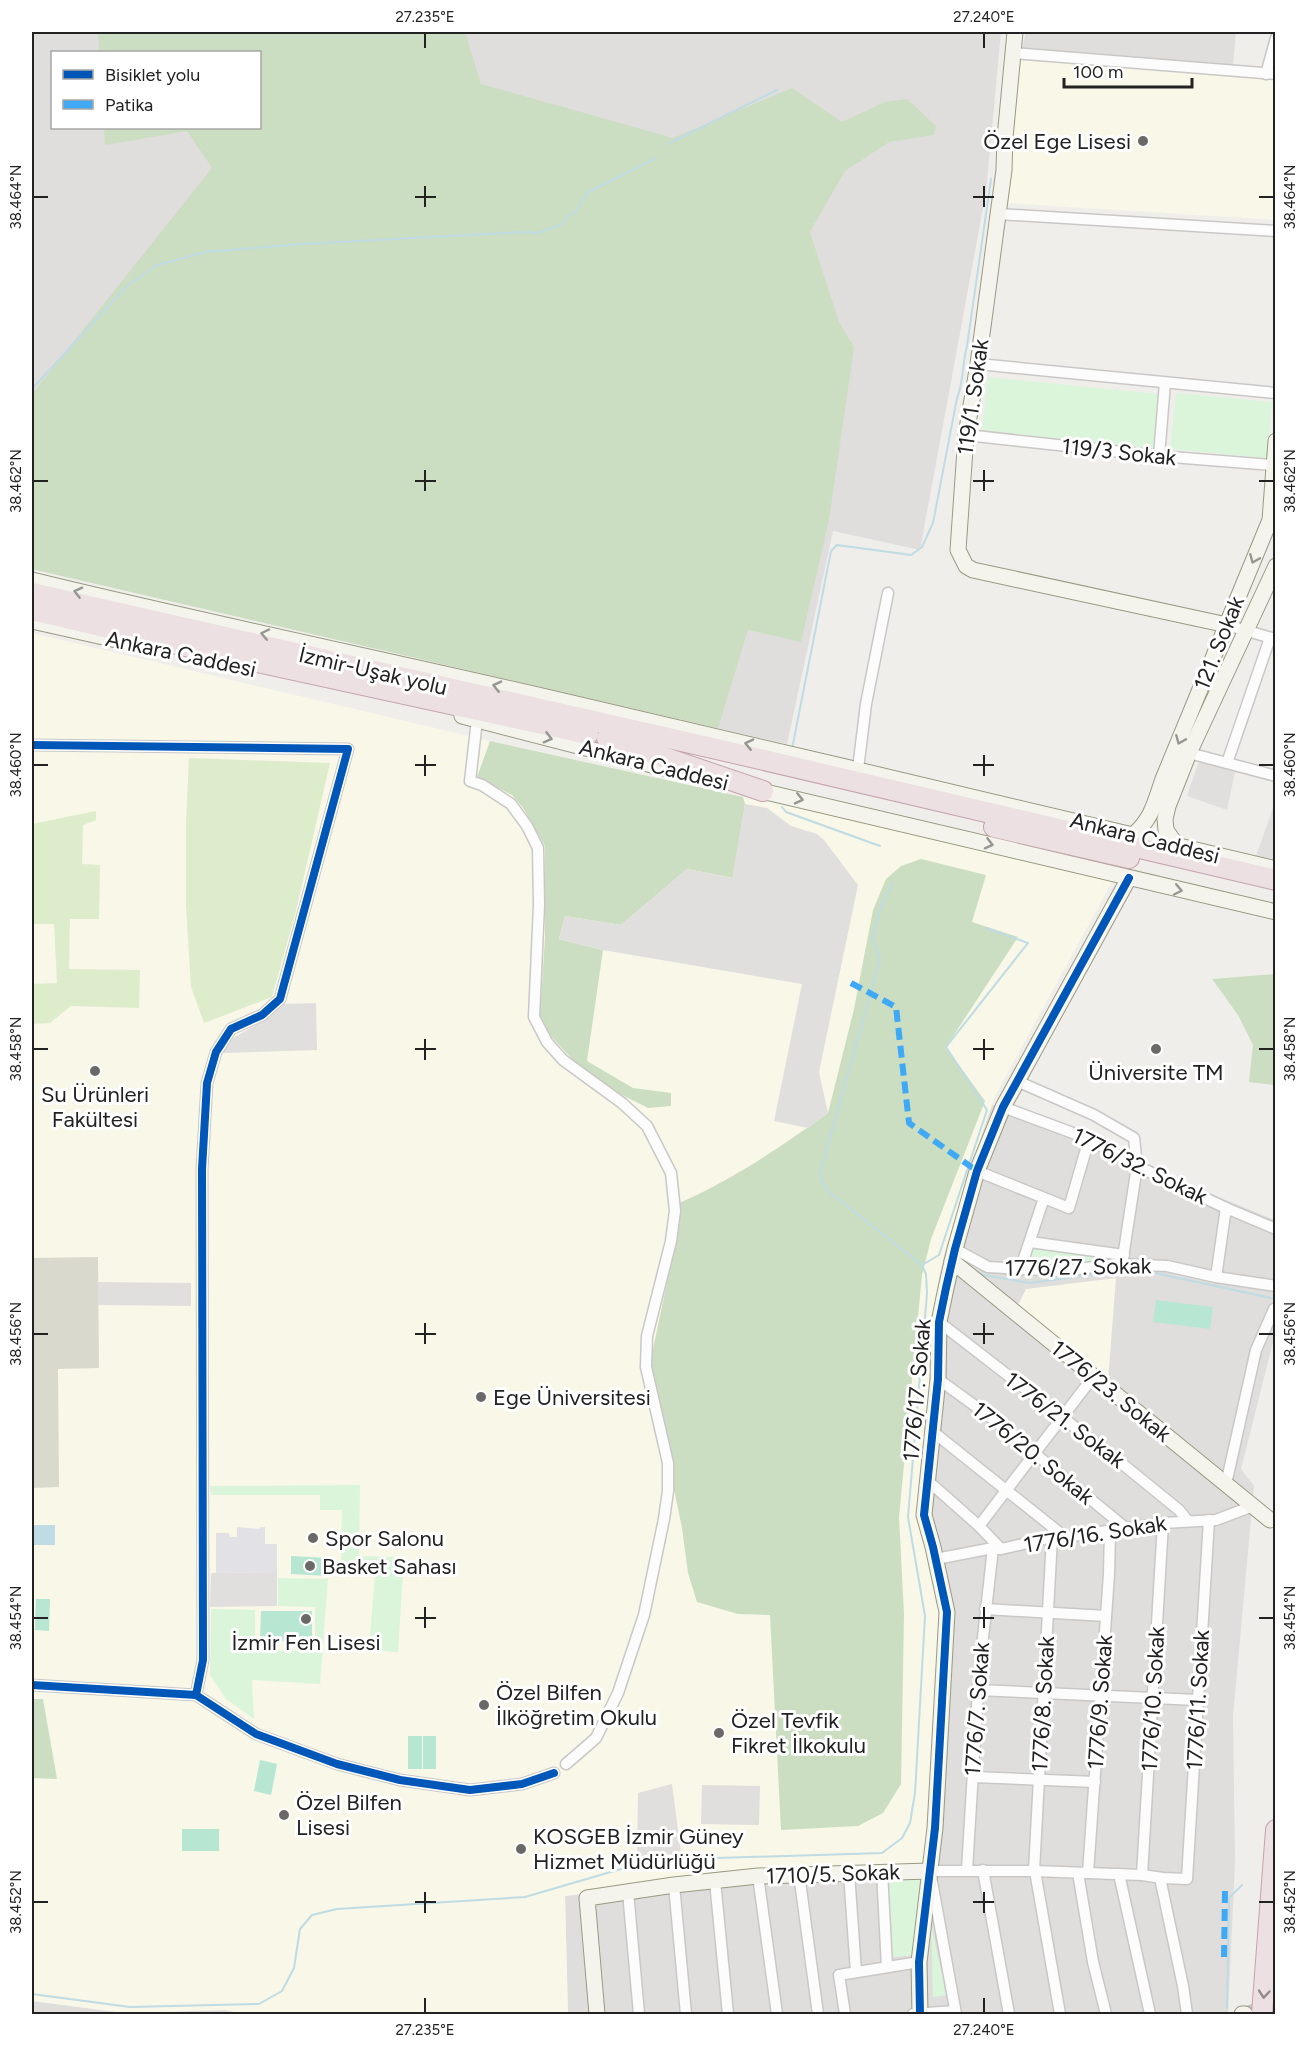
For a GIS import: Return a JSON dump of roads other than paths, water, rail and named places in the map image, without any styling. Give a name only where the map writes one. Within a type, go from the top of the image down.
[{"type":"highway","name":"İzmir-Uşak yolu","points":[[32,593],[540,709]]},
{"type":"highway","name":"Ankara Caddesi","points":[[32,610],[211,652],[1096,844],[1275,880]]},
{"type":"highway","points":[[156,610],[228,639]]},
{"type":"highway","points":[[164,650],[211,652]]},
{"type":"highway","points":[[540,709],[615,713]]},
{"type":"highway","name":"Ankara Caddesi","points":[[540,709],[1096,844],[1275,892]]},
{"type":"highway","points":[[607,738],[763,791]]},
{"type":"highway","points":[[1262,2014],[1275,1830]]},
{"type":"street","name":"119/1. Sokak","points":[[1015,32],[1004,170],[978,364],[966,435],[957,544],[961,559],[966,566],[984,572],[1227,625]]},
{"type":"street","points":[[1013,53],[1271,74],[1275,38]]},
{"type":"street","points":[[998,214],[1275,231]]},
{"type":"street","points":[[978,364],[1275,393]]},
{"type":"street","points":[[1159,456],[1165,382]]},
{"type":"street","name":"119/3 Sokak","points":[[966,435],[1159,456],[1274,465]]},
{"type":"street","name":"121. Sokak","points":[[1133,834],[1150,816],[1227,625],[1273,520],[1275,441]]},
{"type":"street","name":"121. Sokak","points":[[1177,846],[1166,830],[1165,819],[1168,806],[1189,753],[1246,632],[1271,589],[1275,566]]},
{"type":"street","name":"Ankara Caddesi","points":[[32,580],[858,769],[1275,869]]},
{"type":"street","points":[[858,769],[866,704],[888,593]]},
{"type":"street","name":"Ankara Caddesi","points":[[32,621],[477,720],[668,770],[1275,912]]},
{"type":"street","points":[[1227,625],[1273,638],[1227,763]]},
{"type":"street","points":[[477,720],[470,781],[482,785],[511,804],[527,826],[538,848],[540,905],[534,1017],[547,1042],[563,1060],[622,1102],[647,1126],[671,1173],[675,1211],[671,1241],[647,1336],[646,1367],[668,1463],[668,1491],[664,1519],[644,1615],[618,1693],[596,1738],[566,1764]]},
{"type":"street","points":[[32,745],[348,749],[280,999],[262,1015],[231,1029],[216,1052],[207,1083],[202,1169],[203,1660],[196,1695]]},
{"type":"street","points":[[1189,753],[1275,776]]},
{"type":"street","name":"1776/17. Sokak","points":[[920,2014],[919,1962],[935,1828],[947,1612],[924,1515],[938,1379],[939,1322],[953,1255],[977,1171],[1003,1107],[1129,878]]},
{"type":"street","points":[[1017,1081],[1094,1115],[1134,1138],[1137,1166],[1123,1259],[1030,1242]]},
{"type":"street","name":"1776/32. Sokak","points":[[1003,1107],[1089,1139],[1137,1166],[1275,1229]]},
{"type":"street","points":[[977,1171],[1069,1208],[1089,1139]]},
{"type":"street","points":[[1020,1270],[1044,1198]]},
{"type":"street","points":[[1216,1277],[1226,1208]]},
{"type":"street","name":"1776/27. Sokak","points":[[953,1255],[988,1267],[1061,1271],[1123,1259],[1275,1286]]},
{"type":"street","name":"1776/23. Sokak","points":[[953,1255],[1093,1377],[1270,1520]]},
{"type":"street","points":[[1226,1484],[1256,1350],[1274,1310]]},
{"type":"street","name":"1776/21. Sokak","points":[[939,1322],[1064,1417],[1179,1510],[1188,1521]]},
{"type":"street","points":[[979,1526],[1093,1377]]},
{"type":"street","name":"1776/20. Sokak","points":[[938,1379],[989,1416],[1127,1528]]},
{"type":"street","points":[[932,1431],[1065,1537]]},
{"type":"street","points":[[927,1480],[979,1526],[997,1549]]},
{"type":"street","name":"1776/16. Sokak","points":[[936,1559],[1052,1538],[1163,1523],[1216,1520],[1253,1506]]},
{"type":"street","name":"1776/11. Sokak","points":[[1187,1879],[1209,1520]]},
{"type":"street","name":"1776/10. Sokak","points":[[1142,1875],[1163,1523]]},
{"type":"street","name":"1776/9. Sokak","points":[[1106,2014],[1093,1962],[1083,1873],[1095,1782],[1110,1531]]},
{"type":"street","name":"1776/8. Sokak","points":[[1052,1538],[1034,1871],[1060,2014]]},
{"type":"street","name":"1776/7. Sokak","points":[[967,1870],[985,1609],[997,1549]]},
{"type":"street","points":[[985,1609],[1106,1616]]},
{"type":"street","points":[[32,1684],[196,1695],[256,1734],[337,1764],[400,1780],[470,1790],[522,1784],[554,1773]]},
{"type":"street","points":[[978,1690],[1197,1700]]},
{"type":"street","points":[[973,1777],[1095,1782]]},
{"type":"street","points":[[983,1870],[1009,2014]]},
{"type":"street","points":[[882,1871],[887,1967]]},
{"type":"street","name":"1710/5. Sokak","points":[[597,2014],[587,1898],[758,1876],[882,1871],[1034,1871],[1187,1879]]},
{"type":"street","points":[[913,2014],[956,2013],[930,1871]]},
{"type":"street","points":[[849,1873],[856,1972]]},
{"type":"street","points":[[799,1874],[818,2014]]},
{"type":"street","points":[[1119,1874],[1150,2014]]},
{"type":"street","points":[[758,1876],[777,2014]]},
{"type":"street","points":[[1160,1878],[1187,2014]]},
{"type":"street","points":[[716,1881],[728,2014]]},
{"type":"street","points":[[674,1885],[686,2014]]},
{"type":"street","points":[[628,1892],[639,2014]]},
{"type":"street","points":[[845,2014],[839,1975],[919,1962]]},
{"type":"water","points":[[32,1525],[55,1525],[55,1545],[32,1545]]},
{"type":"waterway","points":[[668,144],[777,90]]},
{"type":"waterway","points":[[32,389],[127,286],[157,265],[206,252],[302,244],[538,233],[562,224],[567,217],[576,212],[587,193],[656,158]]},
{"type":"waterway","points":[[792,749],[831,551],[837,545],[911,555],[922,547],[933,523],[962,379],[991,179]]},
{"type":"waterway","points":[[782,807],[786,812],[880,846]]},
{"type":"waterway","points":[[32,1994],[130,2007],[259,2004],[282,1991],[294,1968],[300,1929],[312,1915],[337,1909],[525,1897],[638,1864],[685,1859],[882,1853],[902,1838],[910,1823],[915,1793],[925,1616],[908,1517],[927,1293],[926,1274],[922,1265],[829,1192],[823,1184],[820,1173],[880,960],[873,937],[881,906],[893,882]]},
{"type":"waterway","points":[[922,1265],[939,1255],[987,1110],[946,1047],[1028,943],[986,928]]},
{"type":"waterway","points":[[977,1272],[1029,1283],[1104,1273],[1155,1273],[1276,1299]]},
{"type":"waterway","points":[[1227,2008],[1229,1898],[1242,1885]]},
{"type":"waterway","points":[[1273,2014],[1276,1982]]},
{"type":"tunnel","points":[[1245,2014],[1276,2005]]},
{"type":"place","name":"Özel Ege Lisesi","points":[[1143,141]]},
{"type":"place","name":"Üniversite TM","points":[[1156,1049]]},
{"type":"place","name":"Su Ürünleri Fakültesi","points":[[95,1071]]},
{"type":"place","name":"Ege Üniversitesi","points":[[481,1397]]},
{"type":"place","name":"Spor Salonu","points":[[313,1538]]},
{"type":"place","name":"Basket Sahası","points":[[310,1566]]},
{"type":"place","name":"İzmir Fen Lisesi","points":[[306,1619]]},
{"type":"place","name":"Özel Bilfen İlköğretim Okulu","points":[[484,1705]]},
{"type":"place","name":"Özel Tevfik Fikret İlkokulu","points":[[719,1733]]},
{"type":"place","name":"Özel Bilfen Lisesi","points":[[284,1815]]},
{"type":"place","name":"KOSGEB İzmir Güney Hizmet Müdürlüğü","points":[[521,1849]]}]
